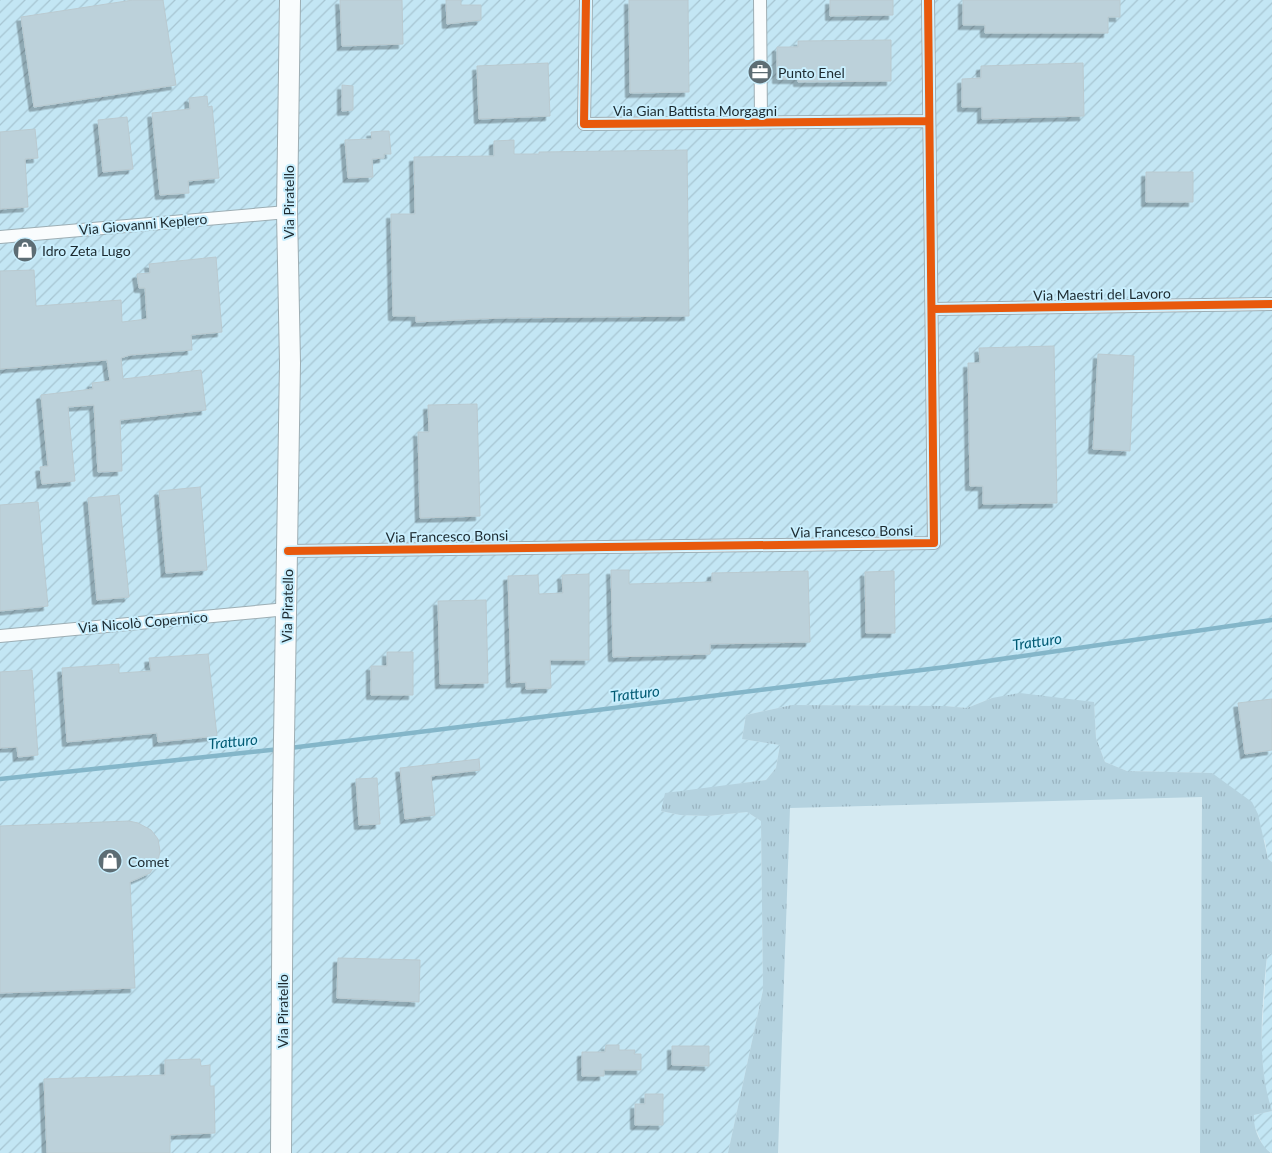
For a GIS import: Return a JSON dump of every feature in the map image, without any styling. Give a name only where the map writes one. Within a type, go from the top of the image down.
[{"type":"main road","name":"Via Piratello","points":[[281,1153],[283,777],[290,363],[287,212],[290,0]]},
{"type":"street","name":"Via Gian Battista Morgagni","points":[[586,0],[584,124],[929,121]]},
{"type":"street","points":[[760,0],[761,122]]},
{"type":"street","name":"Via Francesco Bonsi","points":[[288,551],[934,543],[928,0]]},
{"type":"street","name":"Via Giovanni Keplero","points":[[0,237],[287,212]]},
{"type":"street","name":"Via Maestri del Lavoro","points":[[932,309],[1272,304]]},
{"type":"street","name":"Via Nicolò Copernico","points":[[0,636],[287,609]]},
{"type":"shaded area","points":[[0,0],[1272,0],[1272,862],[1268,860],[1265,841],[1212,773],[1127,771],[1105,762],[1096,738],[1094,702],[992,698],[967,708],[945,706],[792,705],[746,715],[742,739],[780,745],[776,768],[766,780],[737,784],[661,811],[680,815],[708,816],[747,812],[761,821],[763,990],[728,1153],[0,1153]]},
{"type":"shaded area","points":[[1272,953],[1272,1111],[1266,1095],[1261,1049],[1267,955]]},
{"type":"shaded area","points":[[1272,1111],[1272,1153],[1264,1148],[1254,1125],[1254,1115]]},
{"type":"green space","points":[[1020,693],[1094,702],[1096,738],[1105,762],[1127,771],[1212,773],[1252,802],[1258,814],[1268,859],[1272,862],[1272,953],[1267,955],[1263,994],[1262,1054],[1267,1092],[1272,1111],[1254,1115],[1258,1136],[1271,1153],[1200,1153],[1202,797],[790,808],[778,1153],[728,1153],[763,990],[761,821],[747,812],[708,816],[680,815],[661,811],[665,793],[766,780],[776,768],[780,745],[742,739],[746,715],[792,705],[945,706],[967,708],[992,698]]},
{"type":"building","points":[[133,0],[163,0],[176,85],[34,107],[21,17]]},
{"type":"building","points":[[340,0],[402,0],[403,44],[342,46]]},
{"type":"building","points":[[446,0],[461,0],[461,5],[481,5],[481,20],[447,24]]},
{"type":"building","points":[[629,0],[688,0],[689,92],[630,93]]},
{"type":"building","points":[[830,0],[893,0],[893,15],[830,16]]},
{"type":"building","points":[[963,0],[1120,0],[1120,17],[1108,17],[1108,33],[985,33],[985,25],[963,25]]},
{"type":"building","points":[[891,40],[891,81],[798,82],[798,79],[777,79],[777,47],[798,47],[798,41]]},
{"type":"building","points":[[548,63],[550,116],[479,119],[477,66]]},
{"type":"building","points":[[1083,63],[1084,116],[982,119],[982,107],[962,107],[962,79],[981,78],[981,66]]},
{"type":"building","points":[[342,85],[353,86],[353,110],[342,111]]},
{"type":"building","points":[[207,96],[208,107],[212,106],[219,178],[188,181],[189,193],[160,195],[152,113],[190,109],[189,98]]},
{"type":"building","points":[[127,117],[133,169],[103,172],[98,120]]},
{"type":"building","points":[[35,129],[38,158],[25,159],[28,207],[0,209],[0,132]]},
{"type":"building","points":[[389,131],[391,154],[384,154],[384,158],[372,159],[373,177],[348,178],[345,140],[372,139],[371,132]]},
{"type":"building","points":[[514,140],[514,154],[687,150],[689,316],[500,318],[416,322],[416,316],[393,316],[391,214],[415,214],[414,157],[494,156],[494,141]]},
{"type":"building","points":[[1146,172],[1193,172],[1193,202],[1146,202]]},
{"type":"building","points":[[216,257],[222,332],[191,335],[192,350],[130,355],[121,358],[123,379],[201,370],[206,410],[120,420],[122,471],[98,472],[94,405],[68,407],[75,481],[42,484],[40,467],[48,466],[41,395],[93,389],[92,383],[110,381],[107,360],[0,369],[0,271],[34,270],[36,306],[121,300],[122,322],[147,319],[145,288],[139,288],[137,274],[150,273],[149,264]]},
{"type":"building","points":[[1054,346],[1057,503],[983,504],[983,486],[970,486],[968,363],[980,363],[979,348]]},
{"type":"building","points":[[1098,354],[1134,356],[1130,451],[1093,449]]},
{"type":"building","points":[[477,404],[480,516],[420,518],[418,432],[429,432],[428,405]]},
{"type":"building","points":[[200,487],[207,570],[166,573],[159,491]]},
{"type":"building","points":[[119,495],[129,597],[97,600],[88,498]]},
{"type":"building","points":[[38,502],[48,606],[0,611],[0,505]]},
{"type":"building","points":[[611,570],[629,570],[629,584],[712,582],[712,573],[808,571],[810,642],[710,644],[710,654],[613,657]]},
{"type":"building","points":[[894,571],[895,633],[866,633],[865,572]]},
{"type":"building","points":[[589,574],[589,660],[550,660],[551,688],[526,689],[526,682],[511,683],[508,576],[538,575],[539,594],[563,593],[562,575]]},
{"type":"building","points":[[486,600],[488,683],[440,684],[438,601]]},
{"type":"building","points":[[387,652],[413,652],[413,695],[371,695],[371,666],[387,666]]},
{"type":"building","points":[[208,654],[217,736],[158,742],[157,733],[67,742],[62,668],[119,664],[119,673],[151,671],[149,658]]},
{"type":"building","points":[[32,670],[38,755],[18,757],[17,747],[0,748],[0,672]]},
{"type":"building","points":[[1272,699],[1272,750],[1245,754],[1238,703]]},
{"type":"building","points":[[479,759],[480,770],[431,776],[435,815],[405,819],[400,768]]},
{"type":"building","points":[[377,778],[380,824],[359,825],[356,779]]},
{"type":"building","points":[[129,821],[138,823],[151,830],[158,839],[160,851],[158,861],[150,873],[130,882],[135,988],[0,993],[0,826]]},
{"type":"building","points":[[338,958],[420,960],[419,1002],[337,998]]},
{"type":"building","points":[[606,1045],[619,1045],[619,1050],[635,1050],[634,1054],[641,1054],[641,1070],[604,1070],[604,1076],[582,1076],[582,1052],[605,1052]]},
{"type":"building","points":[[672,1046],[709,1046],[709,1066],[672,1065]]},
{"type":"building","points":[[200,1059],[201,1066],[210,1065],[210,1086],[214,1086],[215,1133],[170,1135],[170,1153],[47,1153],[44,1079],[165,1075],[165,1060]]},
{"type":"building","points":[[645,1094],[663,1094],[663,1125],[635,1125],[635,1104],[645,1104]]},
{"type":"waterway","name":"Tratturo","points":[[290,748],[946,667],[1272,620]]},
{"type":"waterway","name":"Tratturo","points":[[0,779],[280,749]]},
{"type":"cycle path","points":[[586,0],[584,124],[929,121]]},
{"type":"cycle path","points":[[288,551],[934,543],[928,0]]},
{"type":"cycle path","points":[[932,309],[1272,304]]},
{"type":"place","name":"Punto Enel","points":[[760,72]]},
{"type":"place","name":"Idro Zeta Lugo","points":[[25,250]]},
{"type":"place","name":"Comet","points":[[110,861]]}]
